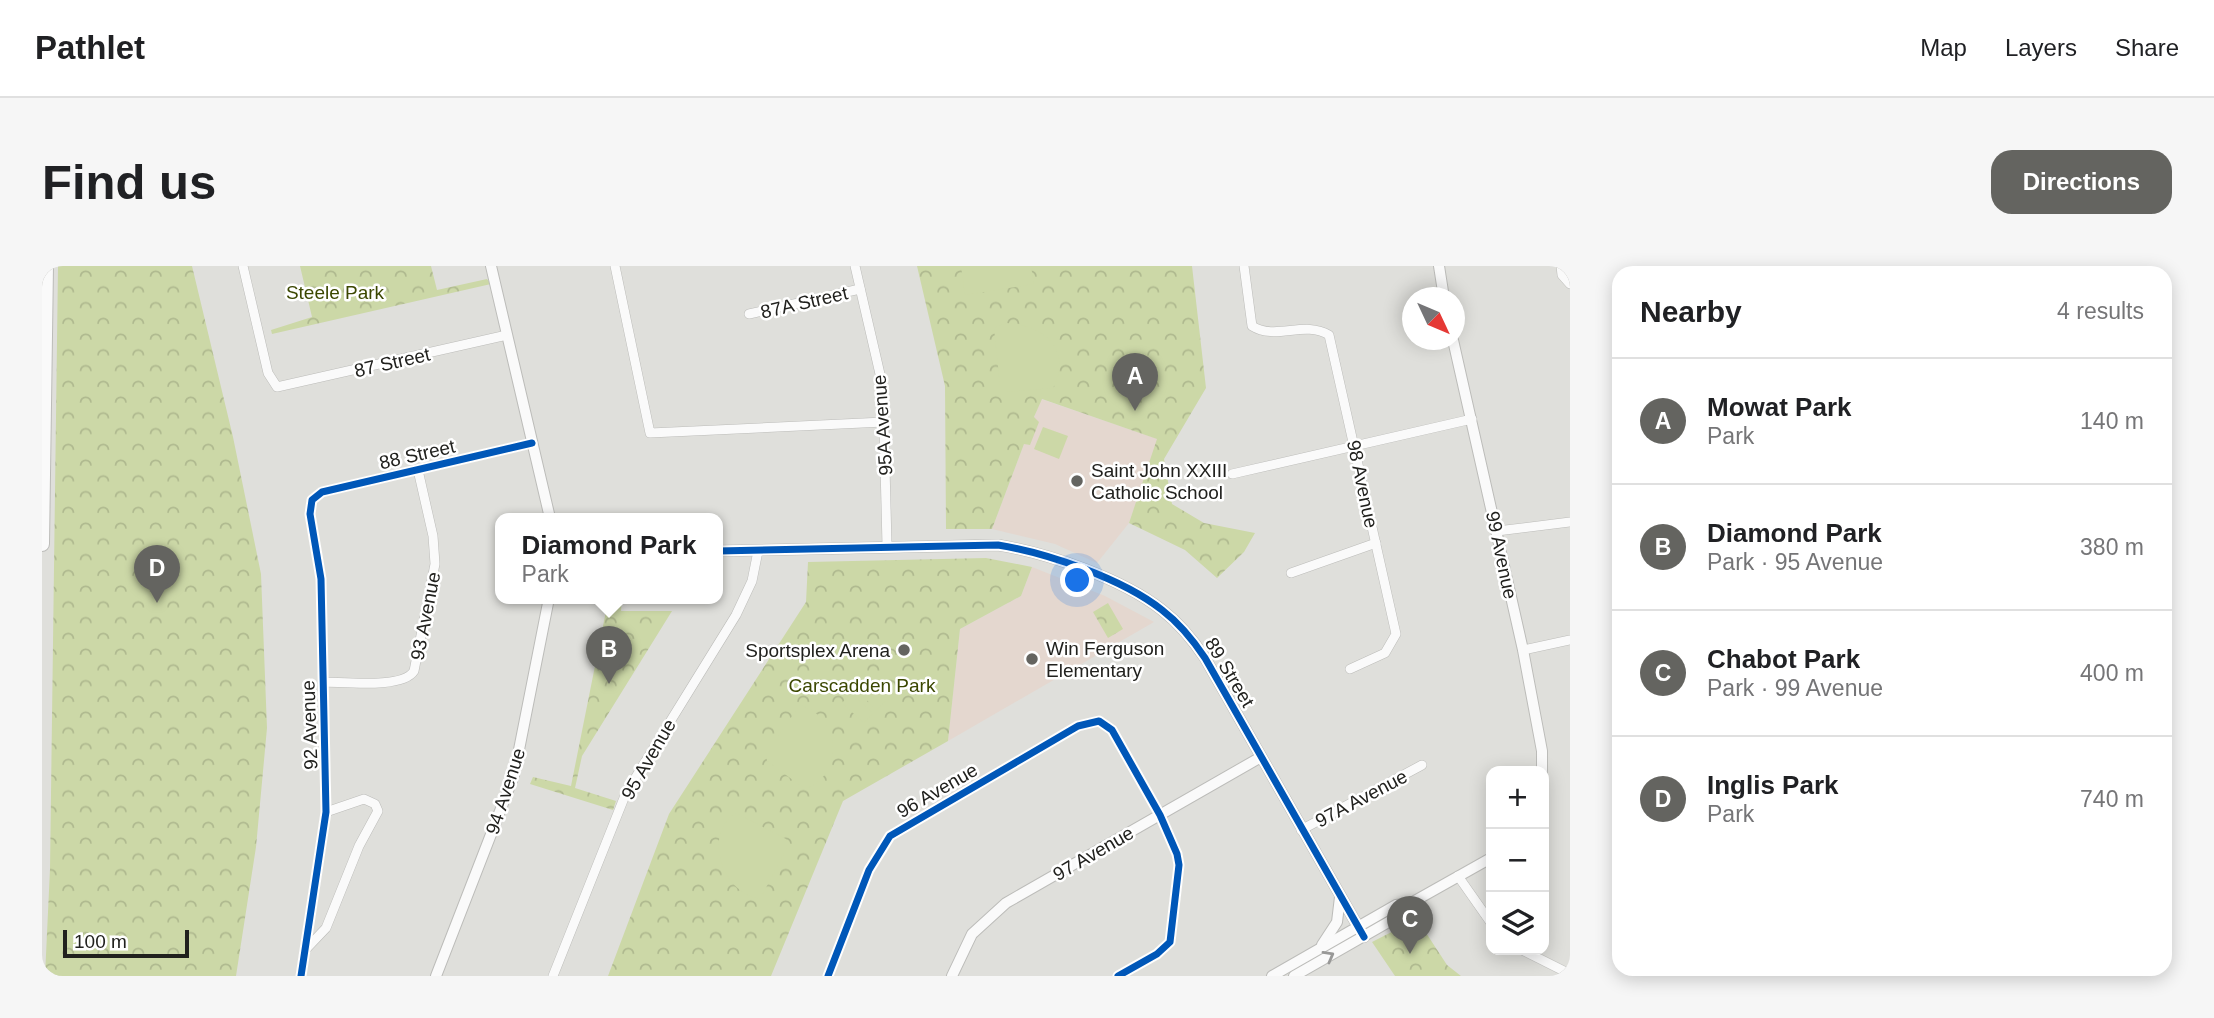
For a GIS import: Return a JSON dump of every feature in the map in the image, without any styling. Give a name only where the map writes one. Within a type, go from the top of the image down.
[{"type":"main road","points":[[42,544],[46,266]]},
{"type":"street","name":"87 Street","points":[[243,266],[268,373],[277,387],[507,335]]},
{"type":"street","points":[[491,266],[549,513]]},
{"type":"street","points":[[615,266],[650,433],[884,422]]},
{"type":"street","name":"95A Avenue","points":[[855,266],[883,387],[887,545]]},
{"type":"street","name":"98 Avenue","points":[[1244,266],[1252,326],[1264,334],[1318,328],[1329,335],[1396,634],[1385,653],[1350,669]]},
{"type":"street","points":[[1440,266],[1443,287]]},
{"type":"street","points":[[1561,266],[1569,283]]},
{"type":"street","name":"87A Street","points":[[749,314],[859,289]]},
{"type":"street","name":"99 Avenue","points":[[1456,350],[1523,650],[1542,751],[1542,766]]},
{"type":"street","points":[[1232,474],[1472,419]]},
{"type":"street","name":"88 Street","points":[[312,500],[322,492],[532,443]]},
{"type":"street","name":"93 Avenue","points":[[323,682],[398,682],[410,678],[415,667],[435,564],[433,536],[418,470]]},
{"type":"street","name":"92 Avenue","points":[[300,976],[326,812],[321,568],[310,514],[312,500]]},
{"type":"street","points":[[1497,531],[1570,522]]},
{"type":"street","points":[[1291,573],[1376,543]]},
{"type":"street","name":"89 Street","points":[[723,551],[983,544],[1019,549],[1090,573],[1148,600],[1171,617],[1199,649],[1361,933]]},
{"type":"street","name":"95 Avenue","points":[[553,976],[626,793],[736,615],[752,581],[758,551]]},
{"type":"street","name":"94 Avenue","points":[[436,976],[514,775],[548,604]]},
{"type":"street","points":[[1523,650],[1570,640]]},
{"type":"street","name":"96 Avenue","points":[[828,976],[869,870],[890,836],[1078,726],[1098,721],[1112,730],[1160,815]]},
{"type":"street","name":"97 Avenue","points":[[952,976],[972,934],[1006,903],[1261,757]]},
{"type":"street","name":"97A Avenue","points":[[1301,830],[1422,765]]},
{"type":"street","points":[[306,949],[326,928],[359,846],[378,811],[375,804],[364,799],[326,812]]},
{"type":"street","points":[[1118,976],[1157,954],[1170,942],[1174,927],[1179,865],[1160,815]]},
{"type":"street","points":[[1272,976],[1318,950],[1406,912],[1411,903],[1486,861]]},
{"type":"street","points":[[1458,876],[1486,916]]},
{"type":"street","points":[[1318,950],[1337,922],[1340,897]]},
{"type":"street","points":[[1294,976],[1361,933]]},
{"type":"street","points":[[1532,955],[1570,974]]},
{"type":"shaded area","name":"Saint John XXIII Catholic School","points":[[1041,399],[1158,439],[1129,523],[1097,563],[1055,544],[992,529]]},
{"type":"shaded area","points":[[1032,567],[1105,596],[1154,622],[948,741],[960,629],[1021,596]]},
{"type":"green space","points":[[58,266],[192,266],[233,437],[261,574],[267,728],[256,847],[236,976],[45,976],[50,869]]},
{"type":"green space","name":"Steele Park","points":[[300,266],[431,266],[437,290],[487,279],[491,284],[272,334],[271,330],[312,317]]},
{"type":"green space","points":[[917,266],[1192,266],[1206,388],[1164,459],[1172,504],[1204,523],[1255,533],[1244,552],[1217,578],[1185,550],[1129,523],[1157,439],[1042,399],[1034,417],[1039,422],[1030,445],[1024,444],[992,529],[946,529],[945,386]]},
{"type":"green space","points":[[961,266],[1031,266],[1034,284],[965,295]]},
{"type":"green space","points":[[1006,323],[1031,328],[1051,342],[1060,362],[1053,388],[1006,392],[1000,386],[994,328]]},
{"type":"green space","points":[[1043,427],[1068,436],[1059,459],[1034,449]]},
{"type":"green space","name":"Carscadden Park","points":[[986,558],[1032,567],[1021,596],[960,629],[948,741],[843,801],[771,976],[608,976],[669,814],[806,602],[808,562]]},
{"type":"green space","points":[[1108,603],[1123,629],[1108,638],[1093,612]]},
{"type":"green space","points":[[613,604],[622,604],[621,611],[672,611],[582,756],[575,788],[616,801],[613,810],[530,784],[533,777],[571,786],[606,611],[612,611]]},
{"type":"green space","points":[[864,679],[886,700],[877,710],[855,689]]},
{"type":"green space","points":[[851,693],[873,713],[864,723],[842,703]]},
{"type":"green space","points":[[800,705],[813,711],[823,721],[833,746],[827,771],[818,782],[805,789],[767,761],[766,753]]},
{"type":"green space","points":[[736,813],[786,839],[787,848],[760,899],[735,886],[721,862],[720,834],[726,822]]},
{"type":"green space","points":[[1417,919],[1447,965],[1461,976],[1395,976],[1372,942]]},
{"type":"cycle path","points":[[301,976],[326,812],[321,579],[310,514],[312,500],[322,492],[532,443]]},
{"type":"cycle path","points":[[723,551],[998,545],[1039,554],[1084,569],[1146,599],[1180,626],[1205,658],[1364,937]]},
{"type":"cycle path","points":[[828,976],[869,870],[890,836],[1078,726],[1099,721],[1112,730],[1160,815],[1179,865],[1170,942],[1157,954],[1118,976]]},
{"type":"place","name":"Mowat Park","points":[[1135,411]]},
{"type":"place","name":"Saint John XXIII Catholic School","points":[[1077,481]]},
{"type":"place","name":"Inglis Park","points":[[157,603]]},
{"type":"place","name":"Sportsplex Arena","points":[[904,650]]},
{"type":"place","name":"Win Ferguson Elementary","points":[[1032,659]]},
{"type":"place","name":"Diamond Park","points":[[609,684]]},
{"type":"place","name":"Chabot Park","points":[[1410,954]]}]
